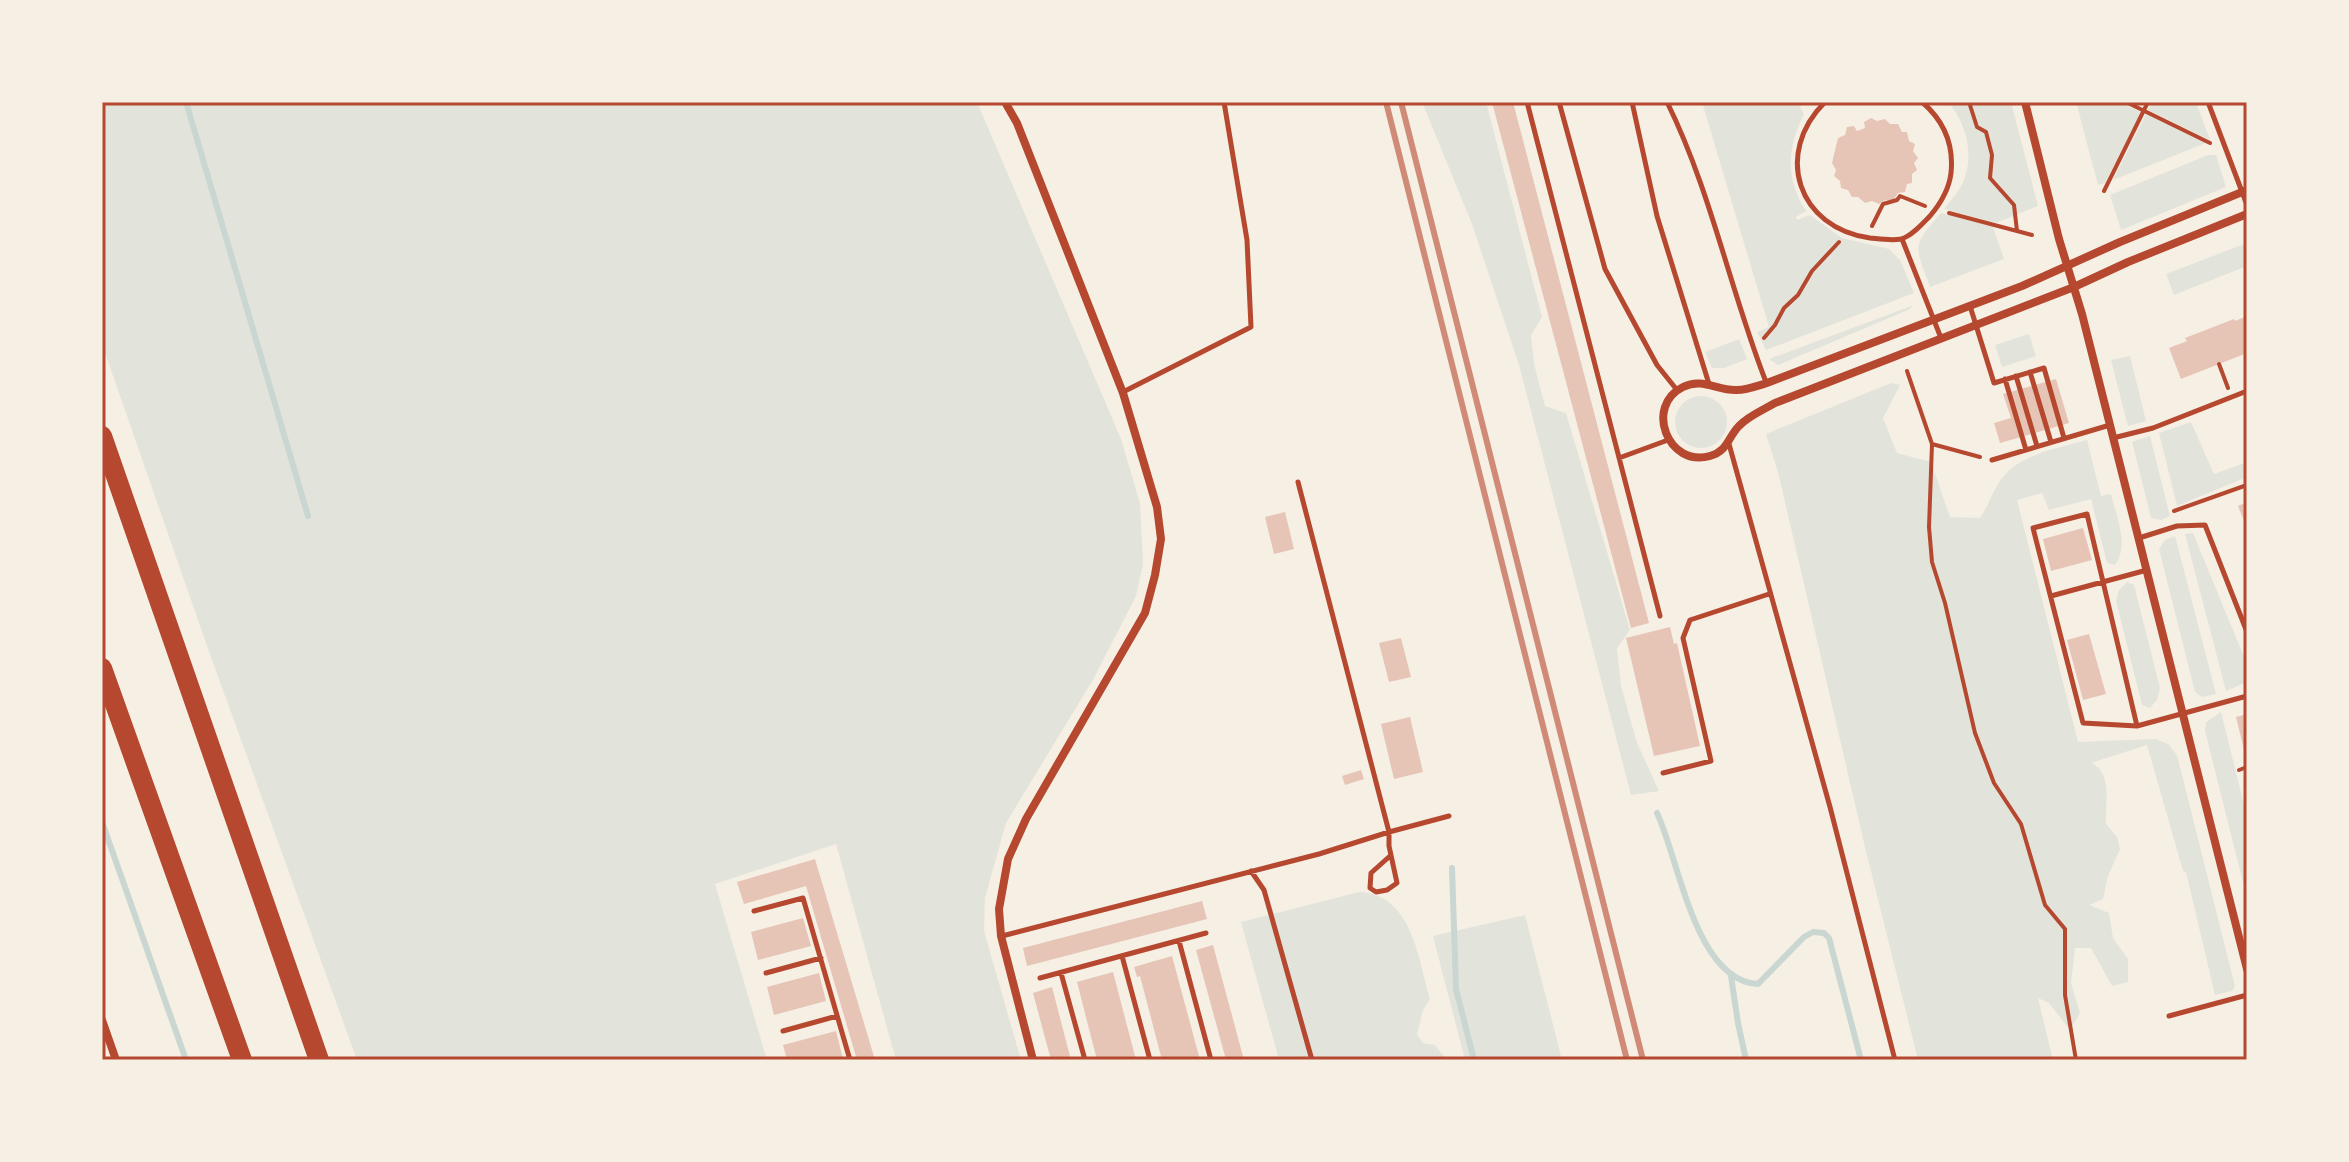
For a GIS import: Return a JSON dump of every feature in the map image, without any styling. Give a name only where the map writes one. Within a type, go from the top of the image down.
[{"type":"highway","points":[[102,436],[319,1060]]},
{"type":"highway","points":[[102,668],[242,1060]]},
{"type":"street","points":[[1005,102],[1017,123],[1123,393],[1157,507],[1161,539],[1145,613],[1026,819],[1008,859],[999,909],[1001,936],[1033,1060]]},
{"type":"street","points":[[2025,102],[2247,969]]},
{"type":"street","points":[[2244,191],[1970,306],[1767,383],[1739,390],[1721,389],[1698,382],[1677,390],[1669,398],[1662,419],[1668,440],[1686,455],[1709,456],[1729,444],[1737,427],[1775,403],[2074,287],[2247,214]]},
{"type":"street","points":[[102,1020],[116,1060]]},
{"type":"lane","points":[[1123,393],[1251,327],[1247,240],[1224,102]]},
{"type":"lane","points":[[1527,102],[1660,616]]},
{"type":"lane","points":[[1559,102],[1605,269],[1657,365],[1677,390]]},
{"type":"lane","points":[[1632,102],[1657,216],[1709,384]]},
{"type":"lane","points":[[1667,102],[1688,144],[1751,344],[1767,383]]},
{"type":"lane","points":[[1825,102],[1808,122],[1798,147],[1801,188],[1812,208],[1846,234],[1881,240],[1902,239],[1912,233],[1936,209],[1948,186],[1951,158],[1944,127],[1922,102]]},
{"type":"lane","points":[[2208,102],[2247,205]]},
{"type":"lane","points":[[1902,239],[1941,339]]},
{"type":"lane","points":[[1970,306],[1994,383],[2044,368],[2064,438]]},
{"type":"lane","points":[[2030,372],[2051,442]]},
{"type":"lane","points":[[2016,376],[2037,446]]},
{"type":"lane","points":[[2005,379],[2026,450]]},
{"type":"lane","points":[[2113,438],[2153,428],[2247,391]]},
{"type":"lane","points":[[1992,460],[2110,425]]},
{"type":"lane","points":[[1619,458],[1668,440]]},
{"type":"lane","points":[[1729,444],[1830,807],[1895,1060]]},
{"type":"lane","points":[[1298,482],[1389,832],[1390,856],[1397,883],[1376,892],[1370,888],[1371,873],[1390,856]]},
{"type":"lane","points":[[2137,726],[2087,514],[2033,528],[2083,723],[2137,726],[2247,696]]},
{"type":"lane","points":[[2139,538],[2177,526],[2205,525],[2247,632]]},
{"type":"lane","points":[[2051,596],[2147,570]]},
{"type":"lane","points":[[1663,773],[1711,761],[1683,638],[1690,620],[1769,594]]},
{"type":"lane","points":[[1001,936],[1319,854],[1449,816]]},
{"type":"lane","points":[[1251,871],[1264,890],[1312,1060]]},
{"type":"lane","points":[[754,911],[803,898],[850,1060]]},
{"type":"lane","points":[[1040,978],[1206,933]]},
{"type":"lane","points":[[1179,941],[1211,1060]]},
{"type":"lane","points":[[1122,956],[1150,1060]]},
{"type":"lane","points":[[766,973],[821,958]]},
{"type":"lane","points":[[1061,973],[1085,1060]]},
{"type":"lane","points":[[2169,1016],[2247,995]]},
{"type":"lane","points":[[783,1031],[837,1016]]},
{"type":"path","points":[[1969,102],[1977,127],[1986,132],[1992,155],[1990,178],[2014,205],[2017,231]]},
{"type":"path","points":[[2126,102],[2216,146]]},
{"type":"path","points":[[2104,191],[2148,102]]},
{"type":"path","points":[[1871,229],[1873,219],[1883,204],[1900,196],[2032,235]]},
{"type":"path","points":[[1751,344],[1765,337],[1784,308],[1798,295],[1812,271],[1846,234]]},
{"type":"path","points":[[2219,364],[2232,397]]},
{"type":"path","points":[[1907,371],[1932,444],[1929,527],[1932,562],[1945,603],[1963,687],[1973,712],[1975,733],[1994,783],[2021,824],[2045,905],[2065,929],[2065,995],[2076,1060]]},
{"type":"path","points":[[1932,444],[1992,460]]},
{"type":"path","points":[[2174,511],[2247,485]]},
{"type":"path","points":[[2239,770],[2247,767]]},
{"type":"shaded area","points":[[102,102],[977,102],[1121,439],[1140,503],[1143,564],[1136,596],[1094,678],[1006,823],[985,898],[984,931],[1021,1060],[896,1060],[836,844],[715,884],[767,1060],[357,1060],[207,646],[102,344]]},
{"type":"shaded area","points":[[1422,102],[1486,102],[1542,317],[1531,335],[1534,364],[1545,406],[1566,413],[1630,630],[1617,648],[1621,686],[1637,743],[1659,791],[1631,795],[1519,365],[1472,224]]},
{"type":"shaded area","points":[[1702,102],[1803,102],[1800,107],[1804,114],[1794,139],[1791,163],[1794,186],[1806,211],[1796,217],[1797,220],[1810,215],[1842,238],[1889,249],[1900,260],[1914,293],[1766,350],[1757,332],[1769,327]]},
{"type":"shaded area","points":[[1948,102],[2011,102],[2038,206],[1996,223],[1944,209],[1961,186],[1968,161],[1964,129]]},
{"type":"shaded area","points":[[2076,102],[2119,102],[2141,112],[2105,183],[2098,185]]},
{"type":"shaded area","points":[[2152,102],[2196,102],[2210,140],[2148,110]]},
{"type":"shaded area","points":[[2146,114],[2206,143],[2113,180]]},
{"type":"shaded area","points":[[2208,155],[2216,155],[2226,187],[2121,230],[2110,195]]},
{"type":"shaded area","points":[[1941,213],[1993,227],[2004,259],[1930,287],[1919,254],[1920,240]]},
{"type":"shaded area","points":[[2247,243],[2247,266],[2174,295],[2166,274]]},
{"type":"shaded area","points":[[1914,305],[1778,365],[1769,359]]},
{"type":"shaded area","points":[[2029,334],[2036,356],[2002,367],[1995,345]]},
{"type":"shaded area","points":[[1739,339],[1747,359],[1724,368],[1712,368],[1705,352]]},
{"type":"shaded area","points":[[2130,356],[2146,421],[2128,426],[2111,360]]},
{"type":"shaded area","points":[[1891,383],[1900,385],[1883,418],[1897,453],[1931,462],[1950,517],[1980,518],[1998,484],[2015,466],[2038,454],[2087,440],[2101,496],[2111,494],[2118,521],[2122,540],[2115,565],[2107,563],[2091,499],[2049,510],[2042,493],[2017,500],[2078,742],[2156,739],[2168,744],[2177,755],[2235,986],[2232,991],[2215,995],[2186,872],[2183,871],[2147,745],[2091,763],[2098,767],[2105,781],[2106,824],[2117,837],[2120,849],[2108,876],[2103,899],[2089,905],[2109,913],[2113,938],[2128,959],[2128,982],[2112,986],[2091,948],[2075,948],[2071,983],[2080,1013],[2070,1030],[2049,1003],[2038,998],[2053,1060],[1918,1060],[1778,472],[1766,434]]},
{"type":"shaded area","points":[[1701,396],[1719,404],[1727,422],[1719,440],[1701,448],[1683,440],[1675,422],[1683,404]]},
{"type":"shaded area","points":[[2191,422],[2214,474],[2247,462],[2247,477],[2177,506],[2159,433]]},
{"type":"shaded area","points":[[2150,436],[2170,516],[2161,520],[2151,518],[2132,442]]},
{"type":"shaded area","points":[[2193,533],[2247,664],[2247,682],[2226,691],[2185,534]]},
{"type":"shaded area","points":[[2175,536],[2216,694],[2202,697],[2195,692],[2159,549],[2165,540]]},
{"type":"shaded area","points":[[2127,582],[2134,585],[2160,688],[2157,700],[2150,708],[2142,705],[2116,601],[2119,590]]},
{"type":"shaded area","points":[[2221,712],[2247,817],[2247,898],[2205,731],[2206,722]]},
{"type":"shaded area","points":[[1359,892],[1377,895],[1391,904],[1410,931],[1430,999],[1423,1010],[1417,1034],[1423,1043],[1435,1045],[1447,1060],[1279,1060],[1241,922]]},
{"type":"shaded area","points":[[1525,915],[1562,1060],[1465,1060],[1433,936]]},
{"type":"building","points":[[1492,102],[1513,102],[1649,623],[1631,628]]},
{"type":"building","points":[[1871,118],[1898,124],[1902,132],[1907,132],[1909,141],[1915,144],[1913,151],[1918,158],[1914,163],[1917,170],[1912,174],[1912,183],[1907,184],[1905,192],[1879,204],[1872,201],[1865,203],[1841,188],[1840,181],[1834,176],[1836,170],[1832,163],[1838,138],[1845,135],[1847,127],[1854,126],[1857,131],[1865,128],[1864,122]]},
{"type":"building","points":[[2247,316],[2247,353],[2181,379],[2169,348],[2187,341],[2185,338]]},
{"type":"building","points":[[2056,379],[2069,423],[2000,443],[1994,423],[2011,418],[2003,394]]},
{"type":"building","points":[[2247,502],[2247,528],[2238,506]]},
{"type":"building","points":[[1285,512],[1294,549],[1274,554],[1265,517]]},
{"type":"building","points":[[2083,528],[2092,560],[2051,571],[2043,539]]},
{"type":"building","points":[[1670,627],[1674,644],[1677,643],[1700,746],[1654,756],[1626,638]]},
{"type":"building","points":[[2089,634],[2106,694],[2083,700],[2067,640]]},
{"type":"building","points":[[1401,638],[1411,677],[1389,682],[1379,643]]},
{"type":"building","points":[[2247,714],[2247,758],[2246,758],[2236,717]]},
{"type":"building","points":[[1410,717],[1423,772],[1394,779],[1381,724]]},
{"type":"building","points":[[1361,770],[1364,779],[1345,785],[1342,776]]},
{"type":"building","points":[[815,859],[875,1060],[857,1060],[806,886],[744,904],[737,882]]},
{"type":"building","points":[[1202,901],[1207,919],[1027,966],[1023,948]]},
{"type":"building","points":[[803,918],[811,946],[758,960],[751,932]]},
{"type":"building","points":[[1213,945],[1244,1060],[1226,1060],[1196,950]]},
{"type":"building","points":[[1172,956],[1200,1060],[1162,1060],[1140,976],[1137,977],[1134,967]]},
{"type":"building","points":[[1113,972],[1136,1060],[1097,1060],[1077,982]]},
{"type":"building","points":[[819,973],[826,1001],[774,1015],[767,987]]},
{"type":"building","points":[[1052,987],[1071,1060],[1051,1060],[1033,993]]},
{"type":"building","points":[[836,1031],[843,1059],[787,1060],[783,1045]]},
{"type":"waterway","points":[[186,102],[308,516]]},
{"type":"waterway","points":[[1657,813],[1704,941],[1736,978],[1758,984],[1804,937],[1813,932],[1824,933],[1829,938],[1861,1060]]},
{"type":"waterway","points":[[102,822],[186,1060]]},
{"type":"waterway","points":[[1452,868],[1456,989],[1474,1060]]},
{"type":"waterway","points":[[1731,976],[1746,1060]]},
{"type":"railway","points":[[1386,102],[1627,1060]]},
{"type":"railway","points":[[1401,102],[1643,1060]]}]
